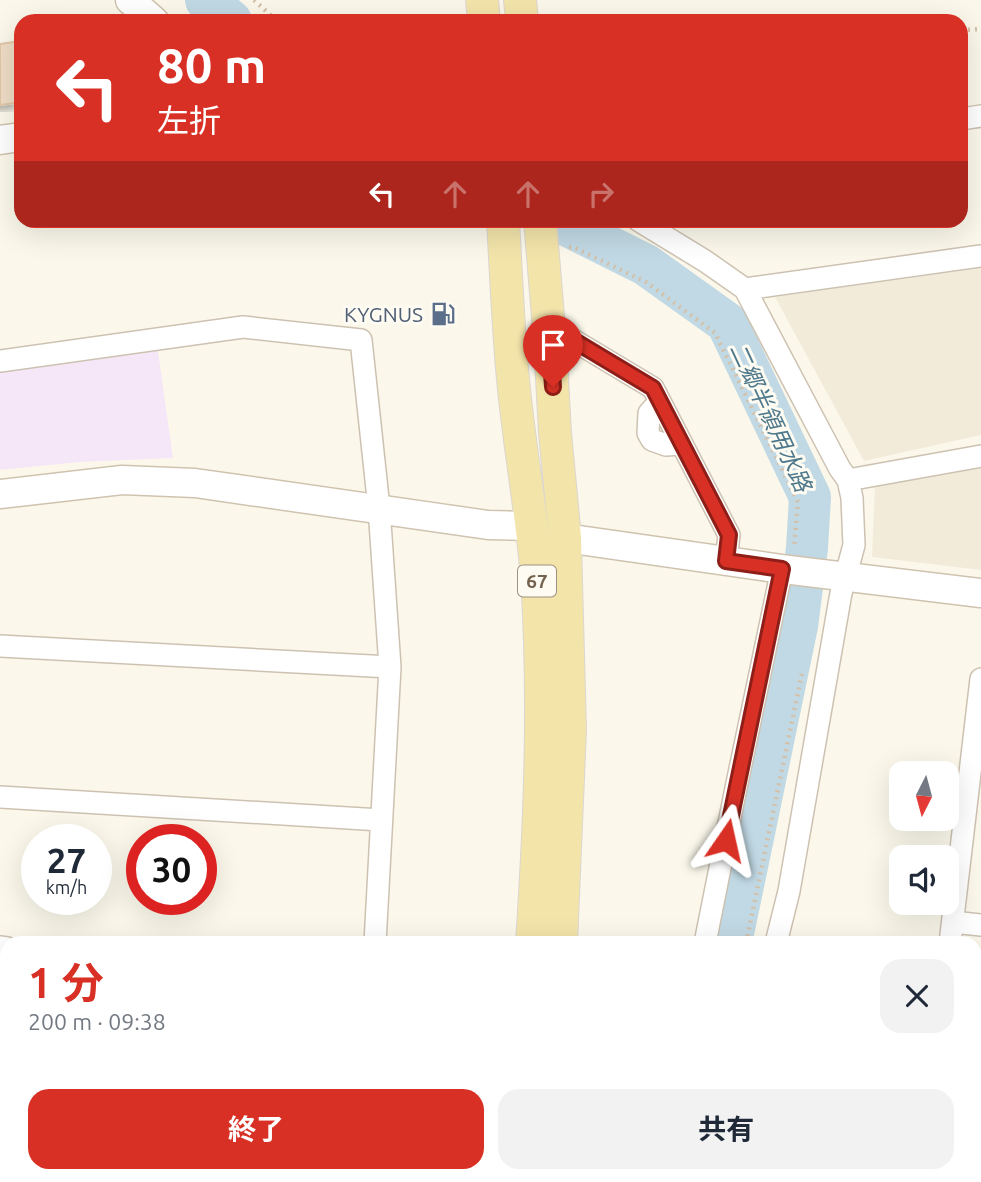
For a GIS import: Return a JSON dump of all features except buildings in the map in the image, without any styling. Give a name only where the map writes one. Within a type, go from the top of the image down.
[{"type":"main road","name":"67","points":[[504,228],[513,380],[531,526],[538,615],[542,734],[532,936]]},
{"type":"main road","name":"67","points":[[541,228],[565,538],[570,730],[561,936]]},
{"type":"street","points":[[130,0],[146,14]]},
{"type":"street","points":[[651,228],[746,289],[848,480],[852,498],[854,545],[836,575],[841,593],[789,891],[778,936]]},
{"type":"street","points":[[746,289],[981,256]]},
{"type":"street","points":[[0,361],[243,327],[361,340],[379,508],[390,667],[375,936]]},
{"type":"street","points":[[550,341],[573,340],[653,388],[729,535],[726,561]]},
{"type":"street","points":[[848,480],[981,456]]},
{"type":"street","points":[[0,494],[110,481],[195,483],[488,525],[531,526]]},
{"type":"street","points":[[565,538],[789,570],[981,593]]},
{"type":"street","points":[[706,936],[736,788],[789,570]]},
{"type":"street","points":[[0,646],[390,667]]},
{"type":"street","points":[[981,679],[977,761],[952,933],[981,925]]},
{"type":"street","points":[[0,797],[381,820]]},
{"type":"path","points":[[254,0],[269,14]]},
{"type":"path","points":[[747,936],[804,664]]},
{"type":"shaded area","points":[[981,268],[981,435],[864,461],[775,297]]},
{"type":"shaded area","points":[[158,351],[173,458],[80,462],[0,470],[0,372]]},
{"type":"shaded area","points":[[981,468],[981,570],[872,557],[875,484]]},
{"type":"waterway","points":[[206,0],[223,14]]},
{"type":"waterway","name":"二郷半領用水路","points":[[572,228],[646,265],[727,323],[810,497],[807,548],[797,626],[732,936]]},
{"type":"place","name":"KYGNUS","points":[[443,314]]},
{"type":"route","points":[[553,387],[550,341],[573,340],[653,388],[729,535],[726,561],[782,569],[726,840]]}]
